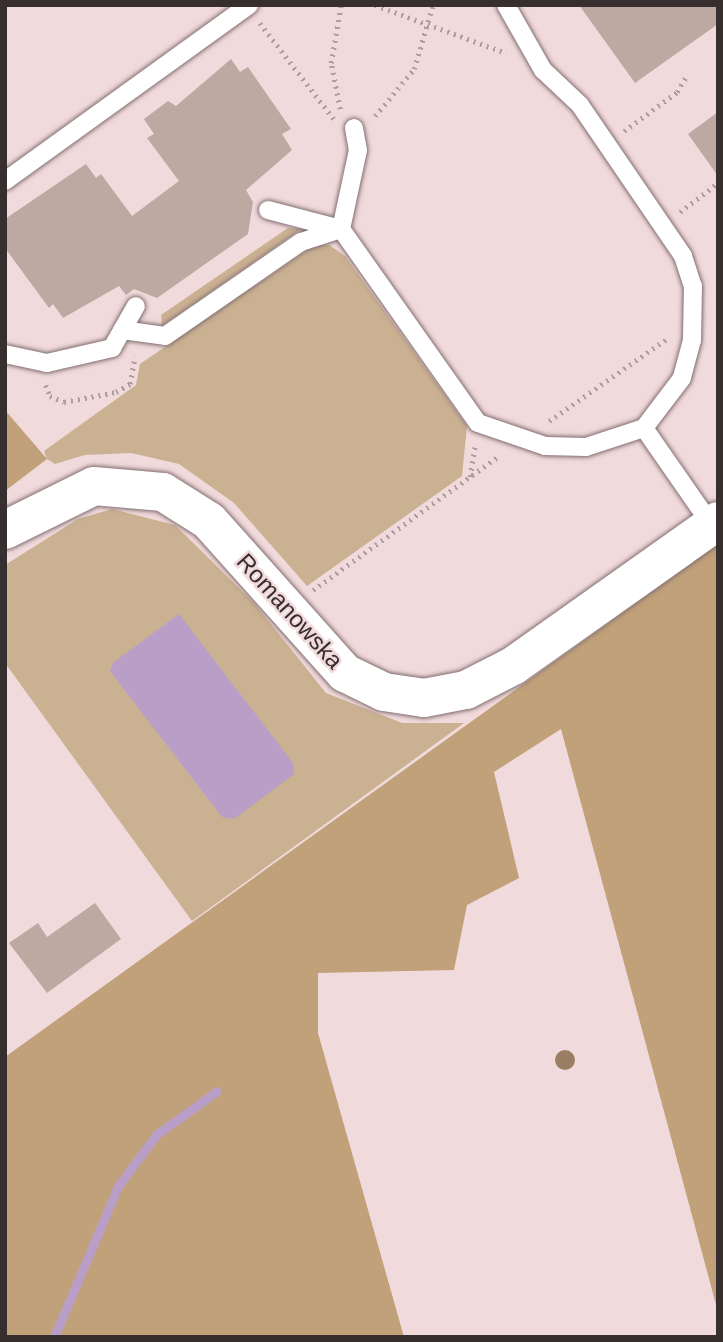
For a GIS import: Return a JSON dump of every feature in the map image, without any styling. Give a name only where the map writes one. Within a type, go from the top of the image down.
[{"type":"street","name":"Romanowska","points":[[5,530],[66,495],[94,486],[163,492],[209,521],[345,673],[384,692],[424,698],[466,690],[513,666],[715,523]]},
{"type":"lane","points":[[268,210],[341,229],[478,423],[545,446],[586,447],[644,428],[682,378],[695,319],[690,276],[664,224],[604,145],[580,105],[537,59],[506,5]]},
{"type":"lane","points":[[5,181],[248,6]]},
{"type":"lane","points":[[341,229],[358,150],[354,128]]},
{"type":"lane","points":[[122,330],[164,336],[301,242],[341,229]]},
{"type":"lane","points":[[5,354],[47,363],[112,348],[136,306]]},
{"type":"lane","points":[[644,428],[715,523]]},
{"type":"path","points":[[341,5],[331,63],[332,88],[354,128],[385,109],[401,90],[428,26],[433,5]]},
{"type":"path","points":[[375,5],[428,26],[537,59]]},
{"type":"path","points":[[248,6],[358,150]]},
{"type":"path","points":[[604,145],[677,92],[686,77]]},
{"type":"path","points":[[664,224],[718,183]]},
{"type":"path","points":[[47,363],[50,396],[64,402],[116,392],[130,384],[135,369],[122,330]]},
{"type":"path","points":[[470,478],[478,423]]},
{"type":"shaded area","points":[[288,228],[301,229],[162,326],[161,315]]},
{"type":"shaded area","points":[[315,245],[329,245],[345,256],[467,426],[462,476],[307,586],[234,503],[179,464],[131,453],[85,455],[55,464],[47,459],[44,451],[136,385],[140,364]]},
{"type":"shaded area","points":[[5,410],[47,459],[5,491]]},
{"type":"shaded area","points":[[112,509],[175,525],[254,603],[326,693],[402,723],[464,723],[192,921],[5,663],[5,565],[78,519]]},
{"type":"shaded area","points":[[718,544],[718,1312],[561,729],[494,772],[519,878],[467,905],[454,970],[318,973],[318,1033],[404,1337],[5,1337],[5,1057]]},
{"type":"shaded area","points":[[179,614],[293,763],[294,774],[234,819],[222,817],[110,671],[113,663]]},
{"type":"building","points":[[579,5],[718,5],[718,24],[635,83]]},
{"type":"building","points":[[231,59],[240,72],[248,67],[291,129],[282,134],[292,150],[246,190],[253,202],[248,234],[157,298],[134,289],[126,295],[119,286],[63,318],[53,304],[49,308],[5,248],[5,219],[86,164],[96,178],[101,174],[132,216],[179,181],[147,138],[154,134],[144,119],[168,101],[176,106]]},
{"type":"building","points":[[718,112],[718,176],[688,134]]},
{"type":"building","points":[[95,903],[121,939],[47,993],[9,943],[38,923],[47,937]]},
{"type":"waterway","points":[[54,1337],[118,1186],[156,1135],[217,1091]]}]
